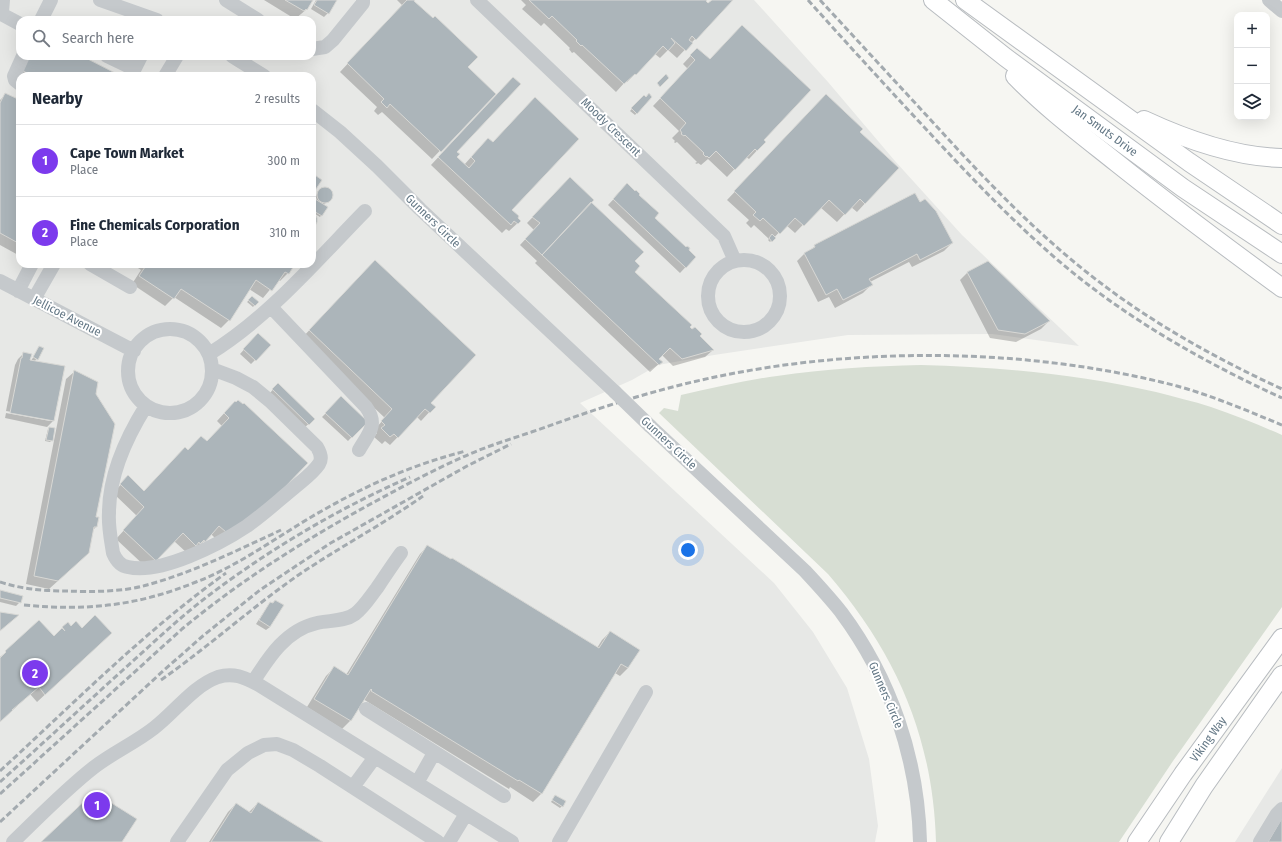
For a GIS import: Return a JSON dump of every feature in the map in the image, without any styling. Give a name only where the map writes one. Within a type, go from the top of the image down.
[{"type":"main road","name":"Jan Smuts Drive","points":[[933,0],[1005,57],[1177,184],[1282,254]]},
{"type":"main road","name":"Jan Smuts Drive","points":[[965,0],[1189,162],[1282,225]]},
{"type":"main road","points":[[957,19],[1022,83],[1064,120],[1214,238],[1282,288]]},
{"type":"main road","points":[[1102,100],[1183,137],[1237,153],[1282,158]]},
{"type":"main road","name":"Viking Way","points":[[1138,842],[1183,774],[1282,638]]},
{"type":"main road","name":"Viking Way","points":[[1170,842],[1204,786],[1282,675]]},
{"type":"street","points":[[3,0],[3,15],[16,22]]},
{"type":"street","points":[[43,16],[51,0]]},
{"type":"street","points":[[100,0],[146,16]]},
{"type":"street","points":[[226,0],[252,16]]},
{"type":"street","points":[[316,48],[325,47],[334,40],[364,0]]},
{"type":"street","name":"Moody Crescent","points":[[477,0],[724,236],[735,261]]},
{"type":"street","points":[[1269,0],[1282,11]]},
{"type":"street","points":[[16,81],[14,76],[21,60]]},
{"type":"street","points":[[113,60],[132,72],[139,60]]},
{"type":"street","points":[[167,72],[174,60]]},
{"type":"street","points":[[238,60],[258,72]]},
{"type":"street","name":"Gunners Circle","points":[[316,113],[340,132],[377,166],[420,209],[805,571],[826,593],[855,631],[880,673],[898,720],[915,783],[920,818],[920,842]]},
{"type":"street","points":[[316,261],[365,211]]},
{"type":"street","points":[[748,260],[760,264],[771,272],[778,284],[780,296],[779,308],[774,318],[763,327],[751,332],[739,333],[726,329],[717,321],[710,310],[707,299],[709,284],[714,275],[726,264],[735,261],[748,260]]},
{"type":"street","points":[[18,291],[30,268]]},
{"type":"street","points":[[34,299],[52,268]]},
{"type":"street","points":[[97,268],[130,287]]},
{"type":"street","points":[[209,354],[244,330],[271,306],[309,268]]},
{"type":"street","name":"Jellicoe Avenue","points":[[0,281],[134,351]]},
{"type":"street","points":[[271,306],[371,414],[373,421],[371,430],[359,450]]},
{"type":"street","points":[[172,329],[187,333],[200,341],[209,354],[212,369],[210,385],[203,398],[191,408],[176,413],[161,412],[146,406],[135,395],[129,381],[129,366],[134,351],[143,339],[157,331],[172,329]]},
{"type":"street","points":[[146,406],[131,430],[115,472],[108,514],[115,559],[120,564],[128,567],[146,569],[172,562],[205,549],[240,530],[266,512],[300,483],[313,471],[321,460],[321,455],[317,447],[270,401],[243,381],[212,369]]},
{"type":"street","points":[[253,682],[271,654],[296,632],[307,626],[344,619],[354,615],[365,605],[401,553]]},
{"type":"street","points":[[13,842],[94,767],[154,728],[204,684],[219,677],[233,675],[246,678],[253,682],[512,842]]},
{"type":"street","points":[[559,842],[646,692]]},
{"type":"street","points":[[366,709],[504,796]]},
{"type":"street","points":[[177,842],[227,770],[248,753],[264,745],[277,744],[293,750],[438,842]]},
{"type":"street","points":[[417,783],[434,753]]},
{"type":"street","points":[[353,787],[375,757]]},
{"type":"street","points":[[1260,842],[1282,809]]},
{"type":"street","points":[[449,842],[466,814]]},
{"type":"shaded area","points":[[0,0],[754,0],[962,235],[1079,346],[992,334],[848,335],[658,365],[632,380],[580,403],[774,583],[813,632],[847,688],[869,759],[878,826],[875,842],[0,842]]},
{"type":"shaded area","points":[[921,365],[1039,372],[1097,380],[1156,392],[1204,405],[1282,435],[1282,607],[1173,761],[1119,842],[936,842],[933,804],[927,767],[918,732],[906,698],[891,666],[873,634],[828,574],[659,413],[664,408],[678,411],[681,395],[729,384],[831,370]]},
{"type":"shaded area","points":[[1282,768],[1282,842],[1235,842]]},
{"type":"building","points":[[285,0],[313,0],[307,10],[306,9],[304,11]]},
{"type":"building","points":[[317,0],[337,0],[329,14],[314,5]]},
{"type":"building","points":[[407,0],[415,0],[414,1],[433,18],[435,16],[478,57],[468,67],[496,94],[441,152],[390,104],[387,108],[381,102],[384,99],[347,63]]},
{"type":"building","points":[[529,0],[707,0],[706,1],[708,3],[712,0],[733,0],[696,40],[692,36],[689,40],[693,43],[686,51],[671,38],[675,43],[668,51],[663,46],[636,75],[635,74],[624,84],[582,45],[581,46],[576,41],[577,40],[552,16],[549,19]]},
{"type":"building","points":[[742,25],[811,90],[764,140],[766,142],[757,151],[755,149],[735,170],[716,151],[709,158],[707,156],[706,157],[703,154],[704,153],[685,135],[684,136],[681,134],[682,133],[680,130],[686,123],[660,98],[695,60],[690,55],[697,48],[710,59]]},
{"type":"building","points":[[27,60],[90,60],[113,72],[25,72],[21,70]]},
{"type":"building","points":[[666,74],[669,78],[660,87],[657,83]]},
{"type":"building","points":[[513,77],[521,84],[457,152],[460,154],[457,157],[469,168],[475,161],[471,157],[488,138],[493,142],[535,97],[579,139],[512,210],[519,216],[518,218],[521,221],[518,224],[514,221],[511,225],[438,157]]},
{"type":"building","points":[[5,93],[16,98],[16,242],[0,233],[0,103]]},
{"type":"building","points":[[649,93],[652,97],[637,114],[631,108],[644,95],[646,97]]},
{"type":"building","points":[[826,94],[863,129],[860,132],[899,168],[865,204],[860,199],[845,215],[829,200],[804,226],[795,218],[780,234],[763,218],[760,221],[753,215],[756,212],[734,191]]},
{"type":"building","points":[[316,176],[322,180],[316,189]]},
{"type":"building","points":[[570,177],[594,200],[542,255],[525,239],[540,223],[532,217]]},
{"type":"building","points":[[627,183],[659,213],[655,218],[686,247],[687,246],[690,248],[689,250],[696,257],[686,268],[613,199]]},
{"type":"building","points":[[325,187],[331,189],[333,195],[331,201],[325,203],[319,201],[317,195],[319,189]]},
{"type":"building","points":[[915,193],[920,202],[925,199],[936,211],[953,243],[920,260],[917,254],[869,279],[873,285],[843,300],[837,289],[826,295],[804,253],[815,247],[814,245]]},
{"type":"building","points":[[316,200],[328,207],[322,216],[316,212]]},
{"type":"building","points":[[591,202],[644,252],[635,261],[640,266],[635,272],[692,325],[690,327],[692,329],[695,327],[702,334],[700,336],[714,350],[682,359],[670,348],[659,359],[663,362],[659,365],[542,255]]},
{"type":"building","points":[[772,234],[776,238],[772,242],[769,238]]},
{"type":"building","points":[[375,260],[476,355],[431,403],[436,407],[430,413],[425,409],[398,438],[394,434],[390,437],[381,428],[385,425],[381,421],[392,409],[309,330]]},
{"type":"building","points":[[988,261],[1050,321],[1025,334],[998,330],[967,272]]},
{"type":"building","points":[[144,268],[293,268],[289,274],[285,272],[272,291],[256,280],[230,321],[181,289],[174,299],[139,276]]},
{"type":"building","points":[[252,296],[259,302],[255,306],[248,300]]},
{"type":"building","points":[[258,333],[271,345],[256,361],[243,349]]},
{"type":"building","points":[[39,346],[44,348],[38,360],[33,357]]},
{"type":"building","points":[[23,352],[32,354],[30,360],[65,366],[54,421],[10,413]]},
{"type":"building","points":[[74,370],[98,382],[96,394],[115,424],[96,517],[99,517],[97,527],[94,527],[89,553],[58,581],[34,576]]},
{"type":"building","points":[[278,383],[315,419],[309,425],[272,389]]},
{"type":"building","points":[[341,396],[368,422],[352,438],[325,413]]},
{"type":"building","points":[[238,400],[243,404],[244,403],[308,463],[262,511],[226,532],[219,526],[205,542],[204,540],[200,544],[199,542],[196,546],[183,533],[156,561],[123,530],[144,507],[120,484],[128,475],[144,491],[185,447],[188,450],[201,436],[207,441],[229,418],[224,413],[235,401],[236,402]]},
{"type":"building","points":[[49,427],[55,428],[53,441],[46,440]]},
{"type":"building","points":[[427,545],[451,559],[452,558],[599,648],[610,631],[640,650],[628,668],[621,664],[542,794],[519,780],[518,781],[371,691],[371,689],[351,721],[314,699],[334,666],[348,675]]},
{"type":"building","points":[[0,590],[23,596],[21,603],[0,598]]},
{"type":"building","points":[[275,600],[284,605],[270,627],[259,620],[270,602],[273,603]]},
{"type":"building","points":[[0,612],[19,615],[0,631]]},
{"type":"building","points":[[95,615],[112,633],[45,695],[39,687],[0,722],[0,658],[6,652],[5,651],[39,620],[54,636],[62,628],[65,631],[62,627],[68,622],[71,626],[76,621],[82,628]]},
{"type":"building","points":[[94,792],[137,819],[122,842],[41,842]]},
{"type":"building","points":[[555,795],[566,801],[563,807],[552,800]]},
{"type":"building","points":[[258,802],[323,842],[211,842],[236,803],[251,813]]},
{"type":"building","points":[[1282,818],[1282,842],[1268,842]]},
{"type":"railway","points":[[808,0],[972,178],[1023,229],[1059,261],[1125,312],[1151,328],[1228,372],[1282,398]]},
{"type":"railway","points":[[820,0],[988,182],[1030,223],[1075,263],[1141,312],[1210,353],[1282,389]]},
{"type":"railway","points":[[0,794],[182,629],[231,591],[282,556],[335,524],[407,484],[444,466],[493,445],[630,399],[715,377],[771,367],[829,360],[888,356],[1006,358],[1064,364],[1121,373],[1177,386],[1217,399],[1282,425]]},
{"type":"railway","points":[[0,822],[163,671],[204,635],[260,590],[329,544],[467,466],[511,444]]},
{"type":"railway","points":[[24,605],[47,607],[91,607],[112,605],[153,597],[174,590],[213,575],[247,557],[311,517],[361,490],[430,461],[466,451]]},
{"type":"railway","points":[[0,782],[167,630],[212,593],[259,560],[308,529],[332,515],[410,477]]},
{"type":"railway","points":[[161,680],[297,576],[423,496]]},
{"type":"railway","points":[[0,582],[24,588],[58,591],[107,591],[128,589],[147,585],[182,574],[281,530]]},
{"type":"railway","points":[[0,771],[138,643],[196,595],[226,573]]},
{"type":"place","name":"Fine Chemicals Corporation","points":[[35,673]]},
{"type":"place","name":"Cape Town Market","points":[[97,805]]}]
